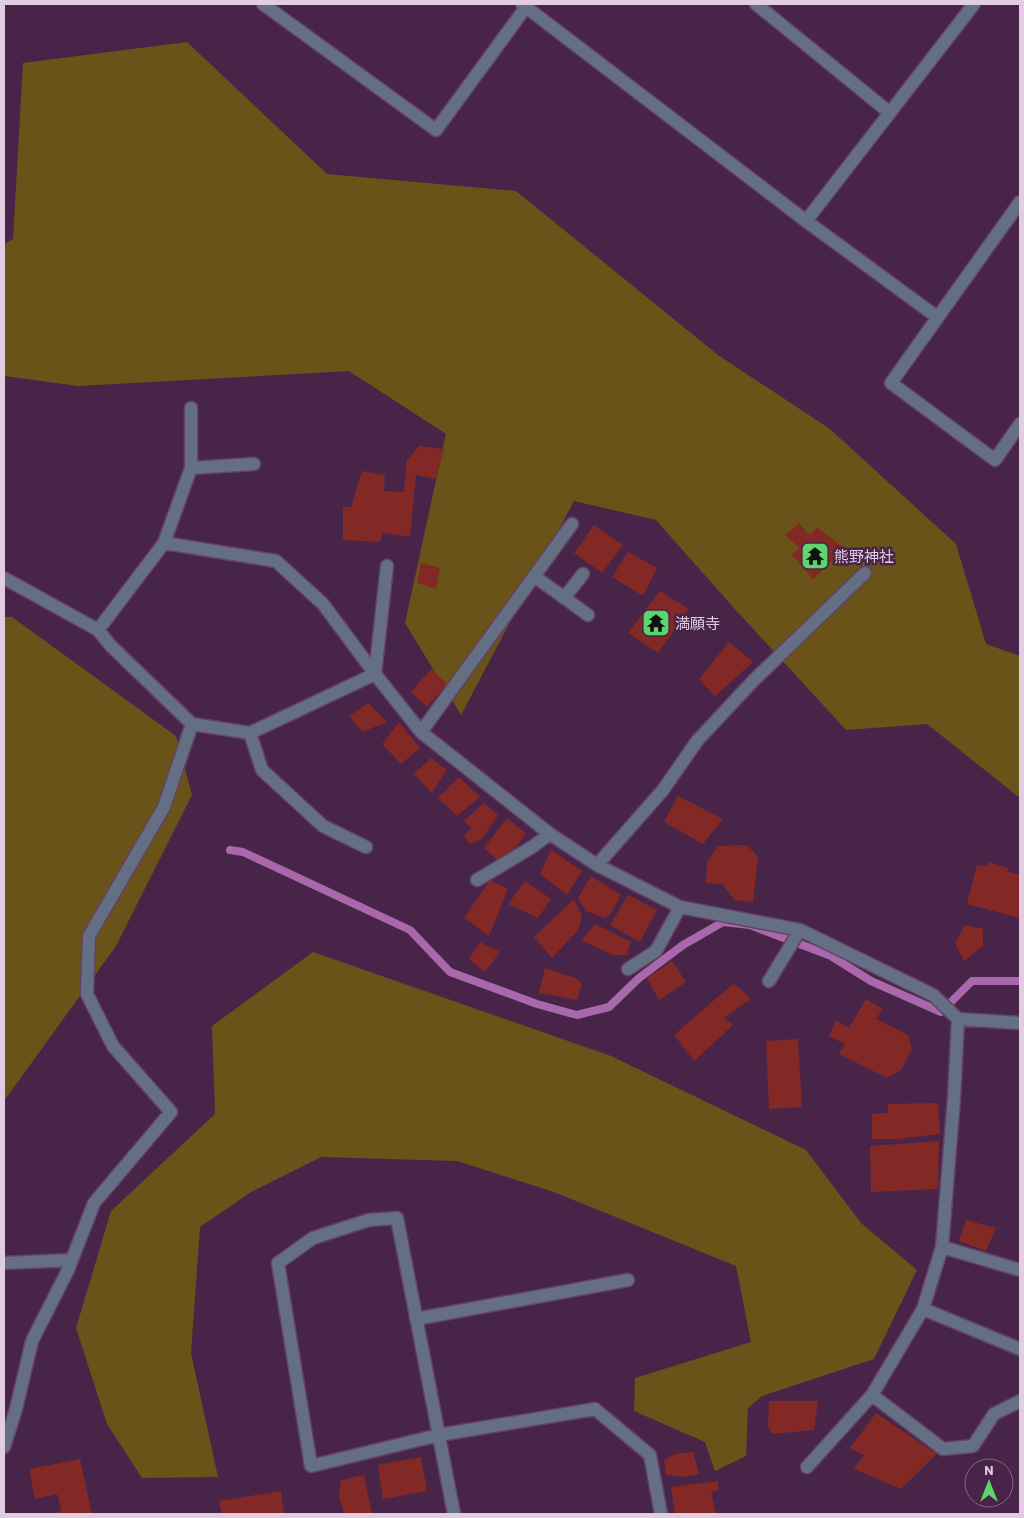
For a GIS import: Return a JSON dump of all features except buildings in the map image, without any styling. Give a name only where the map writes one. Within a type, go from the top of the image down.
[{"type":"street","points":[[263,4],[436,130],[524,6],[806,222],[937,317]]},
{"type":"street","points":[[756,4],[890,113]]},
{"type":"street","points":[[806,222],[974,4]]},
{"type":"street","points":[[1020,202],[891,382],[995,460],[1020,424]]},
{"type":"street","points":[[98,630],[164,543],[191,468],[191,408]]},
{"type":"street","points":[[191,468],[254,464]]},
{"type":"street","points":[[420,732],[572,524]]},
{"type":"street","points":[[164,543],[276,561],[323,604],[420,732],[550,834],[596,865],[680,907],[800,930],[933,995],[958,1019],[1020,1022]]},
{"type":"street","points":[[375,674],[386,566]]},
{"type":"street","points":[[596,865],[663,790],[703,735],[753,681],[864,573]]},
{"type":"street","points":[[564,598],[583,574]]},
{"type":"street","points":[[534,576],[588,615]]},
{"type":"street","points":[[4,578],[98,630],[111,646],[192,724],[250,733],[375,674]]},
{"type":"street","points":[[4,1447],[16,1409],[32,1341],[72,1260],[94,1203],[171,1112],[113,1046],[87,994],[89,936],[164,807],[192,724]]},
{"type":"street","points":[[250,733],[262,770],[323,826],[366,847]]},
{"type":"street","points":[[477,880],[550,834]]},
{"type":"street","points":[[628,969],[656,952],[680,907]]},
{"type":"street","points":[[769,981],[800,930]]},
{"type":"street","points":[[807,1468],[872,1395],[923,1309],[942,1247],[954,1098],[958,1019]]},
{"type":"street","points":[[454,1514],[439,1435],[416,1319],[397,1218],[369,1220],[313,1238],[278,1263],[311,1466],[439,1435],[596,1409],[650,1455],[661,1514]]},
{"type":"street","points":[[942,1247],[1020,1270]]},
{"type":"street","points":[[4,1263],[72,1260]]},
{"type":"street","points":[[416,1319],[628,1280]]},
{"type":"street","points":[[923,1309],[1020,1349]]},
{"type":"street","points":[[872,1395],[943,1449],[973,1446],[994,1414],[1020,1401]]},
{"type":"shaded area","points":[[187,42],[327,174],[516,191],[718,355],[830,429],[956,544],[986,644],[1020,656],[1020,798],[927,724],[846,730],[656,520],[574,501],[461,715],[405,623],[446,434],[349,371],[78,386],[4,376],[4,244],[13,239],[23,63]]},
{"type":"shaded area","points":[[4,617],[12,617],[176,736],[192,795],[116,946],[4,1101]]},
{"type":"shaded area","points":[[313,952],[611,1056],[806,1150],[861,1223],[917,1270],[874,1359],[762,1396],[748,1408],[746,1456],[715,1471],[705,1442],[634,1411],[635,1378],[751,1342],[736,1266],[554,1192],[457,1161],[321,1157],[251,1192],[200,1227],[191,1353],[218,1477],[142,1478],[107,1424],[76,1328],[111,1211],[215,1114],[212,1026]]},
{"type":"waterway","points":[[230,850],[243,852],[410,930],[450,972],[537,1004],[577,1015],[609,1007],[639,978],[683,945],[723,922],[750,925],[831,956],[871,981],[941,1012],[972,981],[1020,981]]},
{"type":"place","name":"熊野神社","points":[[815,556]]},
{"type":"place","name":"満願寺","points":[[656,623]]}]
